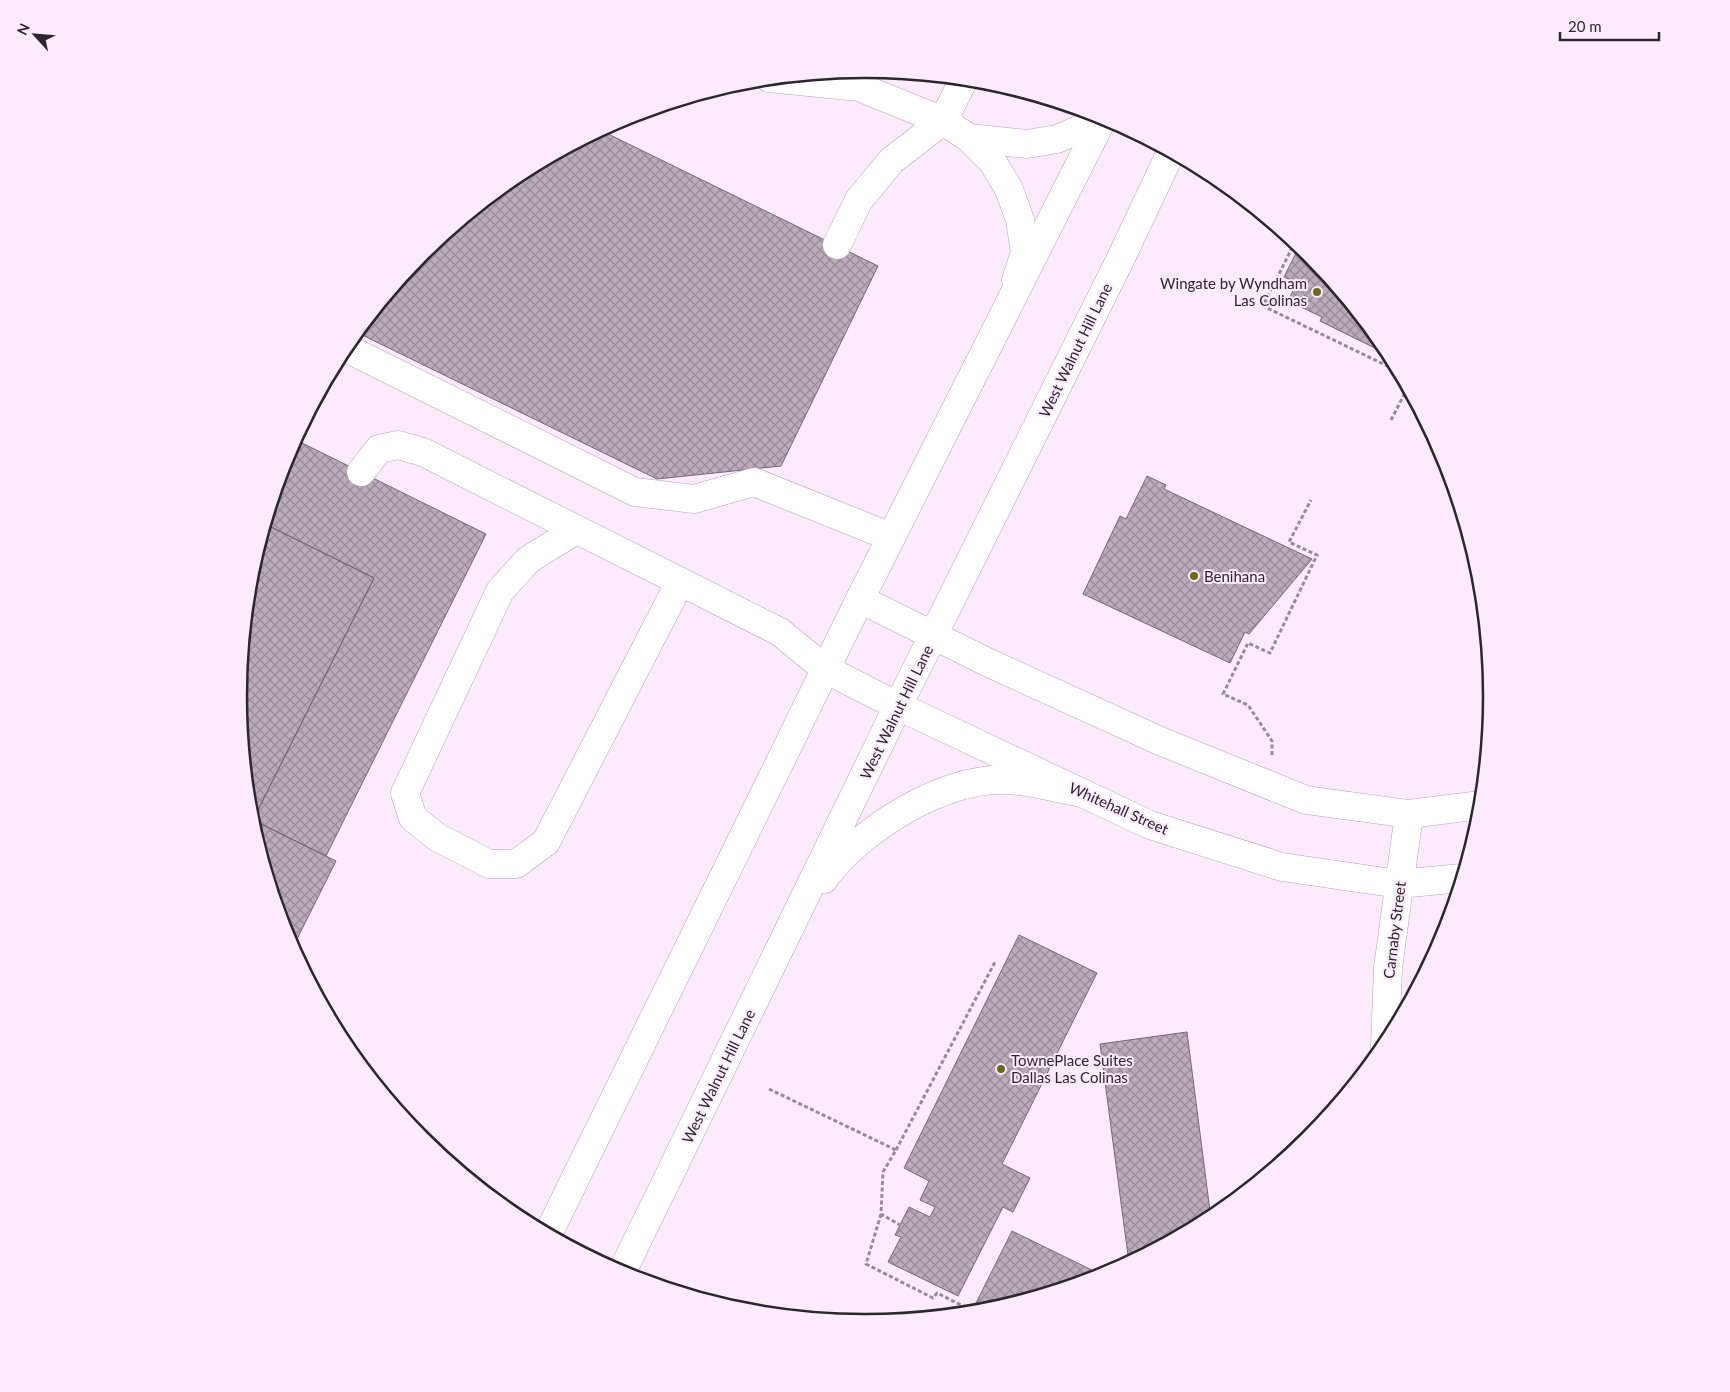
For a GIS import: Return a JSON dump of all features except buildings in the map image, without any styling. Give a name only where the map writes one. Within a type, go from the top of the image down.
[{"type":"main road","points":[[802,81],[859,87],[943,121],[969,138],[992,161],[1010,189],[1020,220],[1025,252],[1008,308]]},
{"type":"main road","points":[[837,245],[859,200],[891,161],[943,121],[960,85]]},
{"type":"main road","points":[[969,138],[1027,144],[1057,139],[1085,127],[1091,120]]},
{"type":"main road","points":[[551,1229],[825,669],[1100,124]]},
{"type":"main road","name":"West Walnut Hill Lane","points":[[625,1266],[898,706],[1121,258],[1169,157]]},
{"type":"main road","points":[[352,351],[635,492],[694,499],[754,482],[891,538]]},
{"type":"main road","name":"Whitehall Street","points":[[361,472],[379,449],[398,445],[423,452],[780,632],[825,669],[898,706],[1150,825],[1282,867],[1399,884],[1456,879]]},
{"type":"main road","points":[[576,530],[528,560],[500,591],[405,793],[413,818],[437,837],[489,864],[516,864],[546,842],[680,582]]},
{"type":"main road","points":[[860,599],[934,634],[987,662],[1160,741],[1306,800],[1408,814],[1474,806]]},
{"type":"main road","points":[[795,918],[836,863],[888,819],[944,791],[973,782],[1007,780],[1083,793]]},
{"type":"main road","name":"Carnaby Street","points":[[1386,1029],[1388,968],[1408,814]]},
{"type":"path","points":[[1292,249],[1263,306],[1388,366]]},
{"type":"path","points":[[1391,420],[1405,394]]},
{"type":"path","points":[[1272,755],[1272,741],[1248,705],[1223,694],[1248,643],[1270,653],[1317,555],[1289,542],[1311,500]]},
{"type":"path","points":[[964,1306],[937,1293],[933,1298],[866,1264],[880,1214],[883,1172],[995,962]]},
{"type":"path","points":[[769,1089],[896,1150]]},
{"type":"path","points":[[880,1214],[900,1225]]},
{"type":"place","name":"Wingate by Wyndham Las Colinas","points":[[1317,292]]},
{"type":"place","name":"Benihana","points":[[1194,576]]},
{"type":"place","name":"TownePlace Suites Dallas Las Colinas","points":[[1001,1069]]}]
